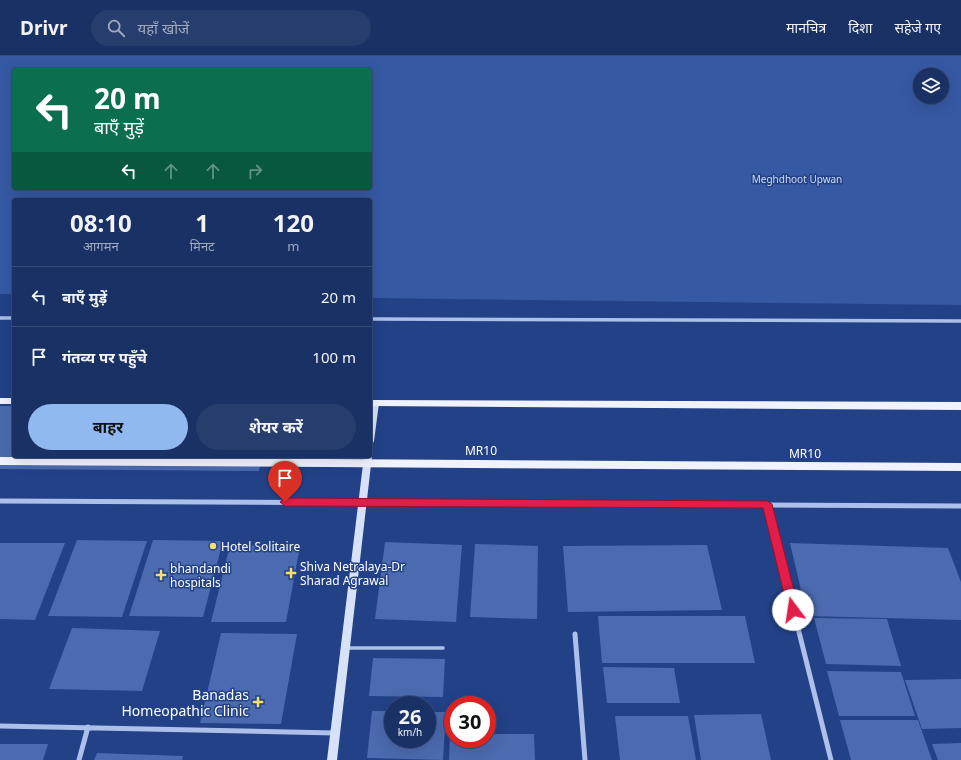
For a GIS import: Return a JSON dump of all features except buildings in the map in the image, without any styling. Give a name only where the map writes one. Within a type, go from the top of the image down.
[{"type":"main road","points":[[0,401],[12,401]]},
{"type":"main road","points":[[373,403],[961,406]]},
{"type":"main road","name":"MR10","points":[[0,461],[367,459],[961,466]]},
{"type":"street","points":[[0,318],[12,318]]},
{"type":"street","points":[[372,319],[961,321]]},
{"type":"street","points":[[372,416],[373,403]]},
{"type":"street","points":[[332,760],[367,459]]},
{"type":"street","points":[[0,501],[961,506]]},
{"type":"street","points":[[767,504],[831,760]]},
{"type":"street","points":[[575,634],[585,760]]},
{"type":"street","points":[[0,726],[335,733]]},
{"type":"street","points":[[79,760],[88,727]]},
{"type":"lane","points":[[345,648],[443,648]]},
{"type":"green space","name":"Meghdhoot Upwan","points":[[0,56],[961,56],[961,305],[372,298],[372,198],[12,198],[12,294],[0,294]]},
{"type":"place","name":"Hotel Solitaire","points":[[213,546]]},
{"type":"place","name":"Shiva Netralaya-Dr Sharad Agrawal","points":[[291,573]]},
{"type":"place","name":"bhandandi hospitals","points":[[161,575]]},
{"type":"place","name":"Banadas Homeopathic Clinic","points":[[258,702]]},
{"type":"route","points":[[285,502],[767,504],[793,610]]}]
